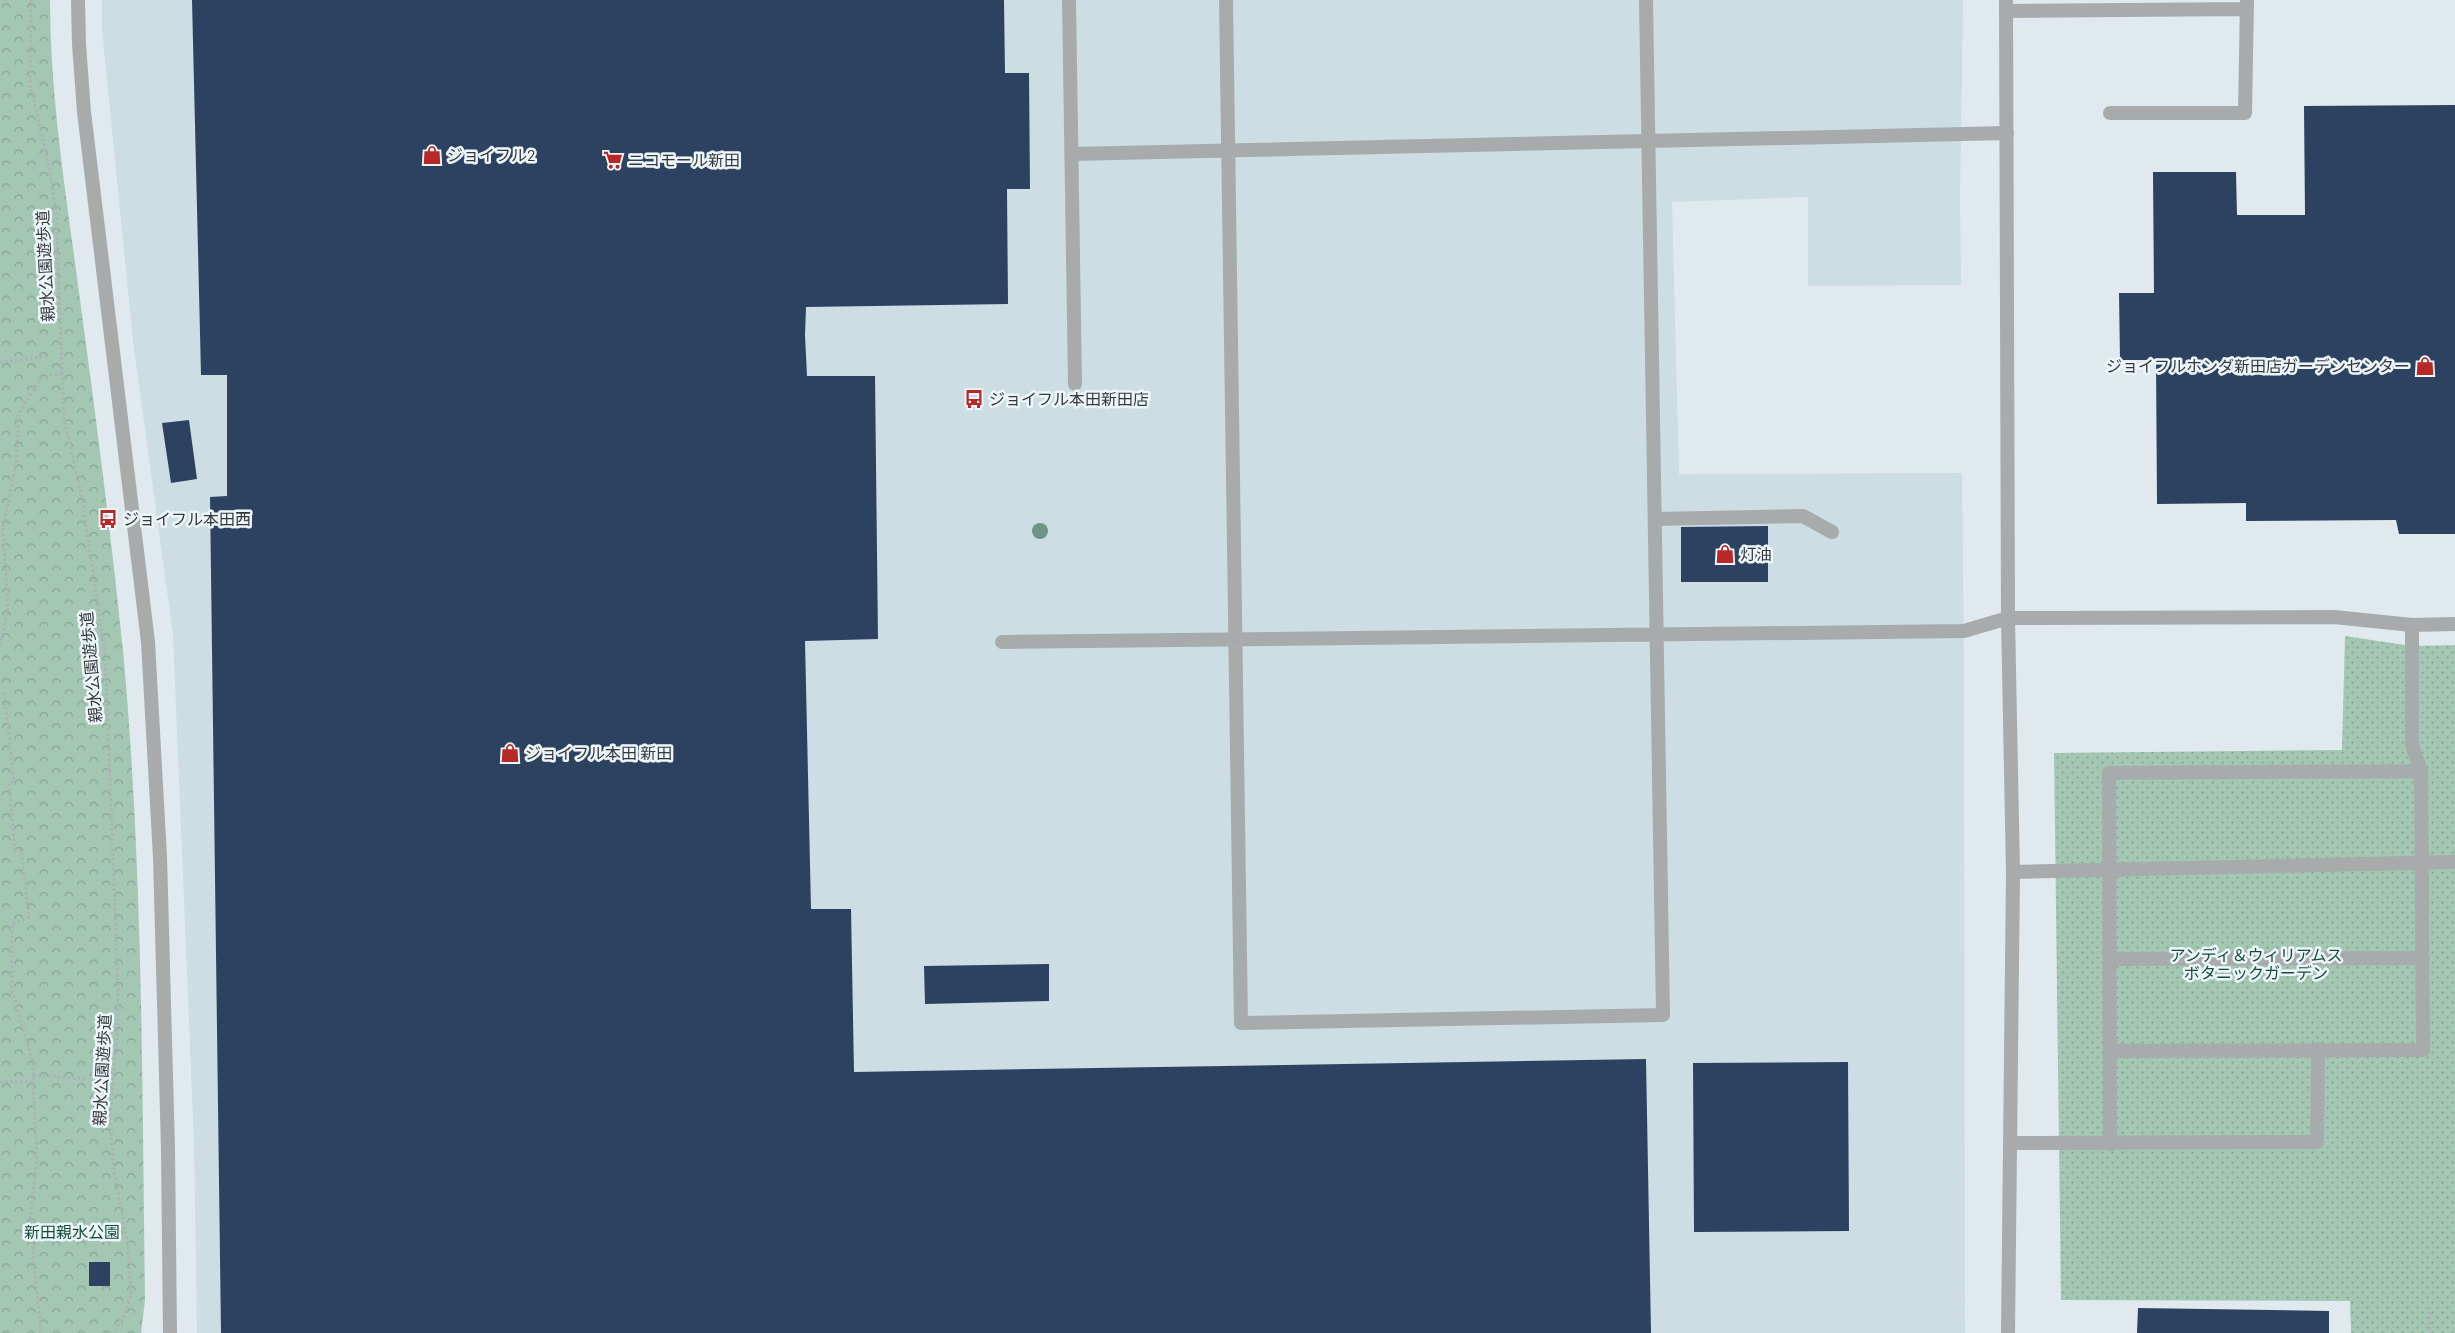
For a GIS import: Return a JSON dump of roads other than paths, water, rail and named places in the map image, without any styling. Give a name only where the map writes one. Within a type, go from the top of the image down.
[{"type":"street","points":[[78,0],[84,112],[148,642],[160,866],[168,1149],[170,1333]]},
{"type":"street","points":[[1069,0],[1075,384]]},
{"type":"street","points":[[1226,0],[1241,1023],[1663,1015],[1646,0]]},
{"type":"street","points":[[2008,1333],[2013,872],[2008,618],[2006,6],[2247,4],[2245,113],[2110,113]]},
{"type":"street","points":[[1072,154],[2007,133]]},
{"type":"street","points":[[1655,519],[1803,516],[1832,532]]},
{"type":"street","points":[[1002,642],[1964,631],[2008,618],[2334,617],[2412,625],[2455,624]]},
{"type":"street","points":[[2110,1051],[2423,1050],[2421,771],[2412,745],[2412,625]]},
{"type":"street","points":[[2110,1144],[2109,773],[2421,771]]},
{"type":"street","points":[[2013,872],[2455,862]]},
{"type":"street","points":[[2110,959],[2423,958]]},
{"type":"street","points":[[2011,1142],[2110,1144],[2317,1142],[2318,1049]]},
{"type":"place","name":"ジョイフル2","points":[[432,155]]},
{"type":"place","name":"ニコモール新田","points":[[613,160]]},
{"type":"place","name":"ジョイフルホンダ新田店ガーデンセンター","points":[[2425,366]]},
{"type":"place","name":"ジョイフル本田新田店","points":[[974,399]]},
{"type":"place","name":"ジョイフル本田西","points":[[108,519]]},
{"type":"place","name":"灯油","points":[[1725,554]]},
{"type":"place","name":"ジョイフル本田 新田","points":[[510,753]]},
{"type":"park label","name":"アンディ＆ウィリアムス ボタニックガーデン","points":[[2256,964]]},
{"type":"park label","name":"新田親水公園","points":[[72,1232]]}]
